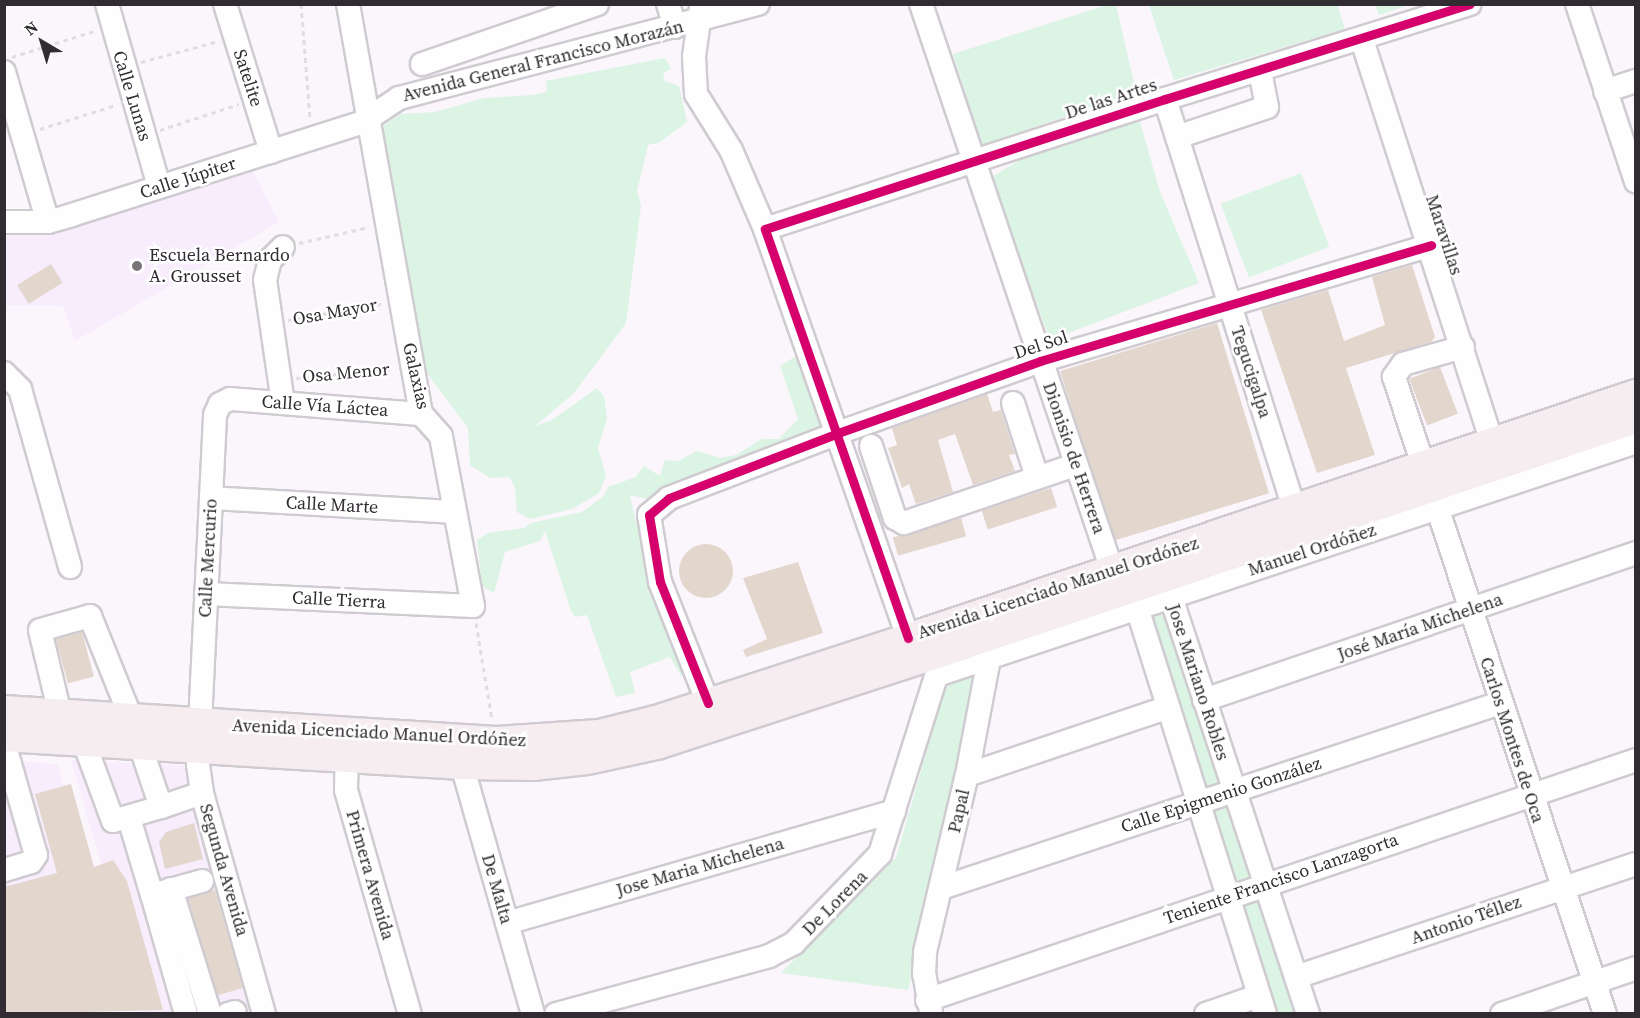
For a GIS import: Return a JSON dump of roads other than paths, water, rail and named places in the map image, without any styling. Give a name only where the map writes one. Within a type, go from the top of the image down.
[{"type":"main road","name":"Avenida Licenciado Manuel Ordóñez","points":[[346,746],[462,765],[576,761],[657,745],[940,664],[994,634],[1127,583],[1165,576],[1429,488],[1495,453],[1635,394]]},
{"type":"main road","name":"Avenida Licenciado Manuel Ordóñez","points":[[1495,453],[1635,419]]},
{"type":"main road","name":"Avenida Licenciado Manuel Ordóñez","points":[[1165,576],[1294,508],[1429,488]]},
{"type":"main road","name":"Avenida Licenciado Manuel Ordóñez","points":[[6,750],[84,742],[141,746],[198,737],[346,746],[496,741],[599,734],[708,703],[950,624],[994,634]]},
{"type":"main road","name":"Avenida Licenciado Manuel Ordóñez","points":[[4,710],[131,717],[198,737]]},
{"type":"street","name":"Satelite","points":[[225,4],[271,152]]},
{"type":"street","name":"Galaxias","points":[[348,4],[421,414],[441,436],[473,606]]},
{"type":"street","points":[[422,64],[597,4]]},
{"type":"street","points":[[668,4],[675,27]]},
{"type":"street","name":"Avenida General Francisco Morazán","points":[[369,120],[377,110],[399,98],[675,27],[701,13],[758,4]]},
{"type":"street","name":"Dionisio de Herrera","points":[[921,4],[1075,465],[1127,583]]},
{"type":"street","name":"De las Artes","points":[[765,229],[1165,99],[1362,40],[1470,4]]},
{"type":"street","points":[[1578,4],[1635,181]]},
{"type":"street","points":[[701,13],[694,56],[696,94],[731,150],[765,229],[838,432],[908,638]]},
{"type":"street","name":"Calle Lunas","points":[[109,15],[122,67],[159,187]]},
{"type":"street","name":"Maravillas","points":[[1362,40],[1431,245],[1495,453]]},
{"type":"street","points":[[1177,137],[1267,107],[1269,101],[1260,71]]},
{"type":"street","points":[[4,72],[48,222]]},
{"type":"street","points":[[1605,91],[1635,81]]},
{"type":"street","name":"Tegucigalpa","points":[[1165,99],[1294,508]]},
{"type":"street","name":"Calle Júpiter","points":[[4,222],[48,222],[369,120]]},
{"type":"street","name":"Del Sol","points":[[708,703],[660,582],[650,515],[669,498],[838,432],[1040,361],[1431,245]]},
{"type":"street","points":[[283,247],[266,270],[283,403]]},
{"type":"street","name":"Carlos Montes de Oca","points":[[1463,347],[1396,369],[1394,377],[1468,609],[1605,1014]]},
{"type":"street","points":[[4,373],[20,388],[70,567]]},
{"type":"street","name":"Calle Vía Láctea","points":[[230,399],[421,414]]},
{"type":"street","name":"Calle Mercurio","points":[[198,737],[215,416],[220,404],[230,399]]},
{"type":"street","points":[[1013,403],[1037,477]]},
{"type":"street","points":[[1429,488],[1635,442]]},
{"type":"street","points":[[871,446],[895,518],[904,523],[1075,465]]},
{"type":"street","name":"Calle Marte","points":[[211,498],[454,512]]},
{"type":"street","name":"José María Michelena","points":[[1204,700],[1635,553]]},
{"type":"street","name":"Jose Mariano Robles","points":[[1165,576],[1233,792],[1308,1014]]},
{"type":"street","points":[[1127,583],[1261,1005],[1206,1014]]},
{"type":"street","name":"Calle Tierra","points":[[206,594],[473,606]]},
{"type":"street","points":[[60,714],[40,630],[86,616],[93,619],[131,717],[161,807]]},
{"type":"street","name":"De Lorena","points":[[555,1014],[638,1004],[769,956],[794,943],[871,867],[880,854],[940,664],[950,624]]},
{"type":"street","name":"Papal","points":[[929,1007],[925,952],[967,775],[994,634]]},
{"type":"street","name":"Calle Epigmenio González","points":[[941,888],[1500,702]]},
{"type":"street","points":[[967,775],[1166,708]]},
{"type":"street","name":"Segunda Avenida","points":[[198,737],[202,793],[264,1014]]},
{"type":"street","points":[[84,742],[110,816],[117,822],[202,793]]},
{"type":"street","name":"Primera Avenida","points":[[346,746],[346,790],[410,1014]]},
{"type":"street","points":[[4,870],[31,862],[36,855],[6,750]]},
{"type":"street","name":"Teniente Francisco Lanzagorta","points":[[929,1007],[1227,897],[1635,760]]},
{"type":"street","name":"De Malta","points":[[462,765],[532,1014]]},
{"type":"street","name":"Jose Maria Michelena","points":[[507,923],[894,810]]},
{"type":"street","points":[[129,818],[210,1014]]},
{"type":"street","name":"Antonio Téllez","points":[[1296,977],[1635,864]]},
{"type":"street","points":[[161,892],[202,881]]},
{"type":"street","points":[[161,892],[186,1014]]},
{"type":"street","points":[[1502,1014],[1635,968]]},
{"type":"place","name":"Escuela Bernardo A. Grousset","points":[[137,266]]}]
